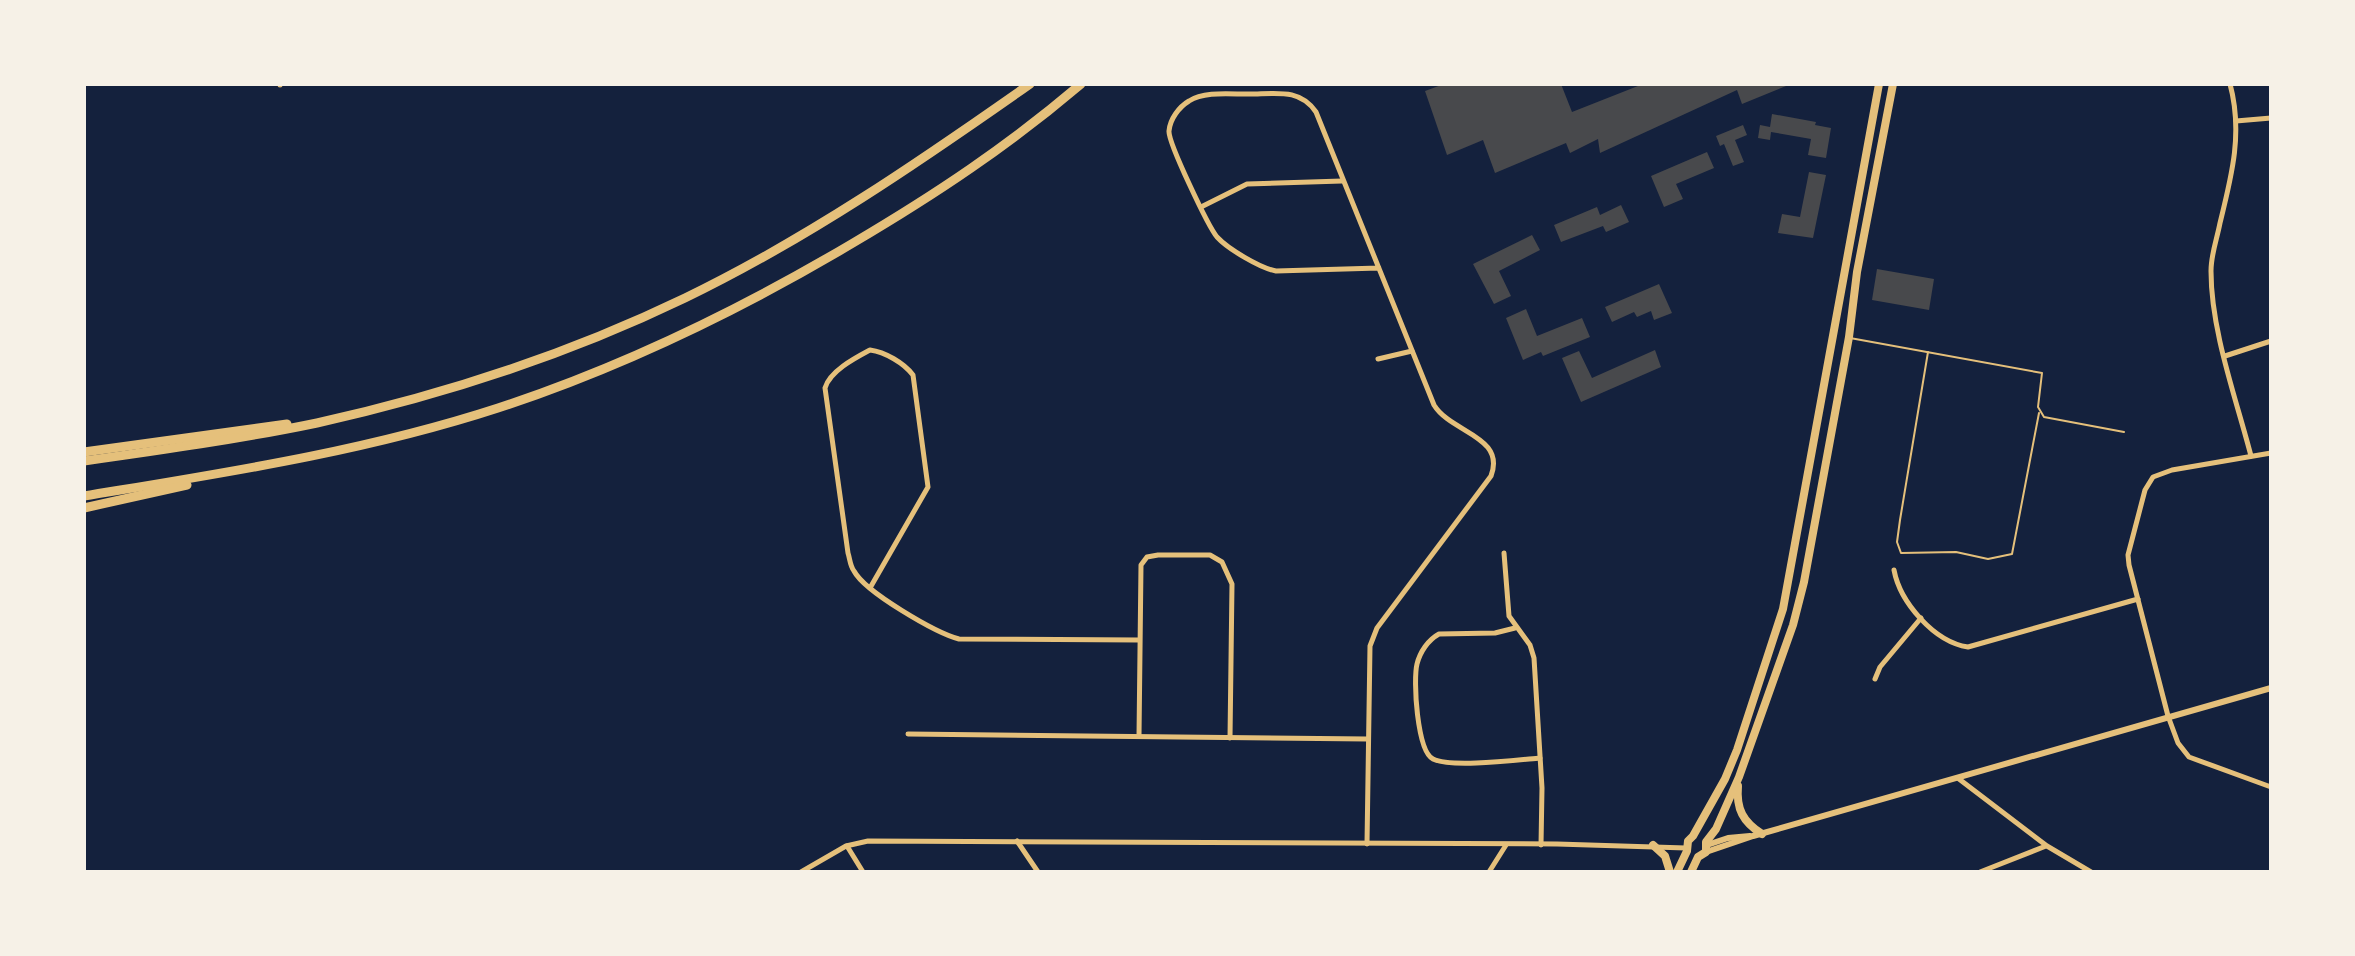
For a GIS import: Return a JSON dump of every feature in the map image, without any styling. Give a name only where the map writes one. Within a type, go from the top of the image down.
[{"type":"highway","points":[[84,461],[319,422],[494,374],[604,334],[685,298],[769,254],[869,194],[1030,84]]},
{"type":"highway","points":[[84,496],[225,474],[387,440],[495,409],[678,338],[814,266],[978,166],[1081,84]]},
{"type":"highway","points":[[84,452],[266,425],[319,422]]},
{"type":"highway","points":[[84,508],[169,490],[225,474]]},
{"type":"main road","points":[[1677,872],[1688,841],[1737,750],[1783,609],[1879,84]]},
{"type":"main road","points":[[1691,872],[1716,829],[1739,777],[1793,625],[1804,582],[1893,84]]},
{"type":"main road","points":[[1739,777],[1737,795],[1742,817],[1758,835]]},
{"type":"main road","points":[[1693,836],[1701,837],[1704,849]]},
{"type":"main road","points":[[1653,845],[1665,856],[1670,872]]},
{"type":"main road","points":[[1686,849],[1704,849]]},
{"type":"street","points":[[2230,84],[2236,121],[2235,163],[2211,268],[2213,303],[2251,456]]},
{"type":"street","points":[[1367,844],[1368,655],[1374,633],[1491,476],[1494,463],[1492,454],[1483,442],[1440,414],[1316,112],[1301,97],[1283,93],[1200,96],[1179,109],[1171,120],[1169,131],[1201,207],[1221,240],[1267,269],[1379,268]]},
{"type":"street","points":[[2236,121],[2271,118]]},
{"type":"street","points":[[1201,207],[1247,184],[1342,181]]},
{"type":"street","points":[[2225,356],[2271,341]]},
{"type":"street","points":[[870,588],[928,487],[913,375],[886,356],[870,350],[833,374],[825,388],[850,562],[856,575],[870,588],[934,630],[959,639],[1139,640]]},
{"type":"street","points":[[1378,359],[1412,351]]},
{"type":"street","points":[[2271,453],[2172,470],[2153,477],[2145,490],[2128,555],[2168,716],[2178,743],[2189,757],[2271,787]]},
{"type":"street","points":[[1504,553],[1507,608],[1515,628],[1530,645],[1534,658],[1541,845]]},
{"type":"street","points":[[1139,736],[1140,568],[1143,560],[1158,555],[1210,555],[1222,562],[1228,572],[1232,593],[1230,738]]},
{"type":"street","points":[[1894,570],[1897,586],[1921,618],[1949,641],[1973,647],[2138,599]]},
{"type":"street","points":[[1875,679],[1880,667],[1921,618]]},
{"type":"street","points":[[1515,628],[1495,633],[1439,634],[1432,638],[1419,657],[1416,670],[1420,737],[1426,753],[1440,762],[1540,758]]},
{"type":"street","points":[[1704,849],[1728,838],[1758,835],[2271,688]]},
{"type":"street","points":[[908,734],[1367,739]]},
{"type":"street","points":[[1959,779],[2047,846],[2088,871]]},
{"type":"street","points":[[801,872],[846,846],[868,841],[1653,845],[1686,849]]},
{"type":"street","points":[[1017,841],[1038,872]]},
{"type":"street","points":[[1489,872],[1506,845]]},
{"type":"street","points":[[846,846],[863,872]]},
{"type":"street","points":[[1980,872],[2047,846]]},
{"type":"lane","points":[[1849,337],[2042,373],[2039,413],[2012,554],[1988,559],[1956,552],[1901,553],[1897,542],[1928,352]]},
{"type":"lane","points":[[2039,413],[2049,419],[2124,432]]},
{"type":"building","points":[[1444,84],[1561,84],[1572,112],[1643,84],[1791,84],[1742,104],[1737,90],[1600,153],[1598,139],[1570,153],[1566,143],[1495,173],[1483,140],[1447,155],[1425,91]]},
{"type":"building","points":[[1772,114],[1831,128],[1826,158],[1808,155],[1811,139],[1771,132],[1770,140],[1758,138],[1760,125],[1770,127]]},
{"type":"building","points":[[1743,125],[1747,135],[1735,140],[1744,162],[1733,166],[1724,144],[1720,146],[1716,136]]},
{"type":"building","points":[[1707,152],[1714,168],[1676,184],[1683,199],[1664,207],[1651,176]]},
{"type":"building","points":[[1809,172],[1826,175],[1813,238],[1778,233],[1782,214],[1800,217]]},
{"type":"building","points":[[1621,205],[1629,222],[1606,232],[1603,226],[1561,242],[1554,225],[1597,207],[1600,215]]},
{"type":"building","points":[[1532,235],[1540,250],[1499,271],[1511,296],[1494,304],[1473,264]]},
{"type":"building","points":[[1877,269],[1934,279],[1929,310],[1872,300]]},
{"type":"building","points":[[1659,284],[1672,313],[1654,320],[1651,311],[1637,317],[1634,312],[1612,322],[1605,307]]},
{"type":"building","points":[[1526,309],[1537,336],[1582,318],[1590,337],[1543,356],[1541,352],[1523,360],[1506,318]]},
{"type":"building","points":[[1655,350],[1661,367],[1581,402],[1562,358],[1579,351],[1592,378]]}]
